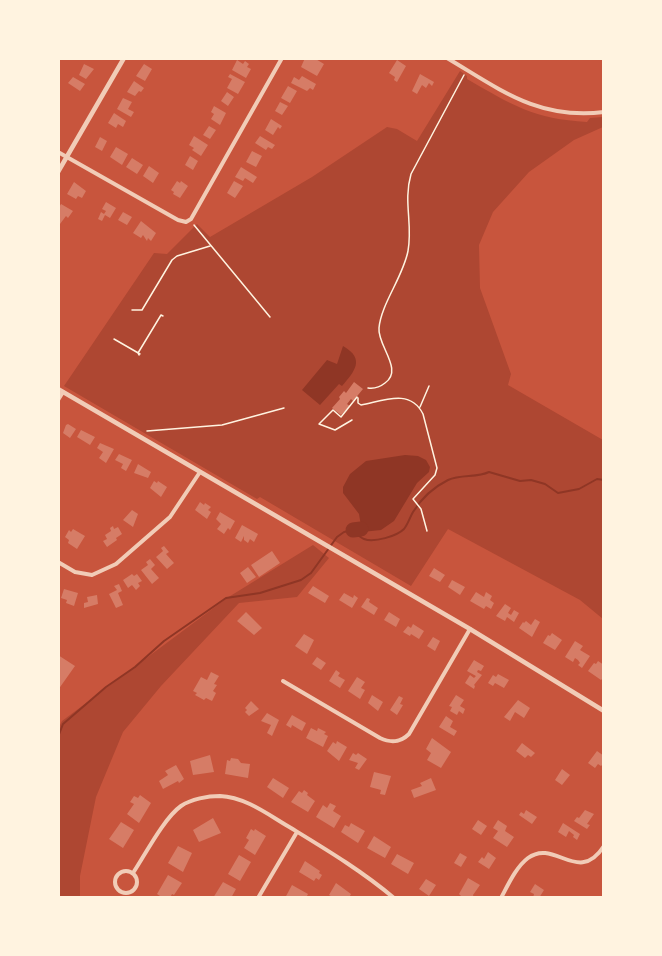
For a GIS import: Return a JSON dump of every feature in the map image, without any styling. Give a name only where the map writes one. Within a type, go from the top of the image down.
[{"type":"street","points":[[58,172],[124,58]]},
{"type":"street","points":[[58,152],[178,220],[186,222],[191,219],[282,58]]},
{"type":"street","points":[[447,58],[455,60],[506,93],[548,111],[568,114],[603,112]]},
{"type":"street","points":[[58,400],[61,390],[470,629],[603,711]]},
{"type":"street","points":[[58,562],[75,572],[93,575],[116,564],[170,517],[200,472]]},
{"type":"street","points":[[283,681],[380,738],[400,741],[411,730],[470,629]]},
{"type":"street","points":[[133,873],[169,818],[180,807],[191,801],[221,796],[256,807],[356,868],[394,897]]},
{"type":"street","points":[[258,897],[297,832]]},
{"type":"street","points":[[501,897],[520,866],[529,857],[544,853],[580,864],[595,857],[603,846]]},
{"type":"street","points":[[125,871],[133,873],[137,883],[135,890],[125,894],[119,891],[114,881],[118,874],[125,871]]},
{"type":"path","points":[[368,388],[375,389],[386,383],[391,374],[391,364],[378,330],[405,263],[410,234],[406,201],[409,180],[464,74]]},
{"type":"path","points":[[194,225],[270,317]]},
{"type":"path","points":[[132,310],[142,310],[172,260],[192,250],[211,246]]},
{"type":"path","points":[[114,339],[139,354],[161,315],[163,316]]},
{"type":"path","points":[[420,407],[429,386]]},
{"type":"path","points":[[352,420],[335,430],[319,424],[333,410],[341,417],[357,397],[361,405],[400,397],[420,407],[437,468],[435,475],[413,499],[421,509],[427,531]]},
{"type":"path","points":[[147,431],[222,425],[284,408]]},
{"type":"shaded area","points":[[460,71],[467,76],[467,79],[497,96],[538,114],[587,122],[590,118],[603,117],[603,127],[574,140],[529,172],[493,212],[479,245],[480,288],[511,374],[508,385],[603,440],[603,619],[580,600],[448,529],[411,586],[64,386],[154,253],[167,254],[197,224],[210,237],[312,177],[387,127],[397,129],[417,141]]},
{"type":"shaded area","points":[[343,346],[354,356],[356,366],[342,386],[339,384],[320,405],[302,390],[327,360],[337,364]]},
{"type":"shaded area","points":[[405,455],[418,456],[426,460],[430,467],[429,472],[417,483],[394,521],[381,530],[362,532],[359,514],[343,493],[343,487],[350,474],[366,461]]},
{"type":"shaded area","points":[[313,545],[329,558],[297,597],[239,603],[161,686],[123,732],[96,797],[80,876],[80,897],[59,897],[58,729],[62,721],[227,598]]},
{"type":"building","points":[[305,58],[314,58],[324,64],[317,76],[301,67]]},
{"type":"building","points":[[237,60],[243,64],[245,61],[249,64],[247,67],[251,69],[246,78],[232,70]]},
{"type":"building","points":[[397,60],[406,66],[397,82],[394,80],[395,77],[389,73]]},
{"type":"building","points":[[84,64],[94,69],[86,79],[79,75]]},
{"type":"building","points":[[144,64],[152,69],[145,81],[136,76]]},
{"type":"building","points":[[230,74],[245,82],[238,94],[227,88],[232,79],[228,77]]},
{"type":"building","points":[[420,74],[434,82],[432,86],[429,83],[426,88],[422,85],[417,94],[412,91]]},
{"type":"building","points":[[302,76],[316,84],[313,90],[310,88],[307,91],[291,83],[294,77],[299,80]]},
{"type":"building","points":[[73,77],[85,84],[80,91],[68,83]]},
{"type":"building","points":[[134,81],[144,88],[135,96],[127,92]]},
{"type":"building","points":[[288,86],[297,91],[290,103],[281,98]]},
{"type":"building","points":[[227,92],[234,97],[228,106],[221,101]]},
{"type":"building","points":[[123,98],[132,102],[128,109],[134,112],[131,117],[117,109]]},
{"type":"building","points":[[280,102],[288,106],[282,115],[275,111]]},
{"type":"building","points":[[214,106],[226,113],[220,125],[211,119]]},
{"type":"building","points":[[114,113],[126,121],[123,127],[118,124],[116,128],[108,123]]},
{"type":"building","points":[[271,119],[282,126],[280,129],[278,127],[273,135],[265,130]]},
{"type":"building","points":[[209,126],[216,130],[210,139],[203,135]]},
{"type":"building","points":[[194,136],[208,145],[201,156],[189,145]]},
{"type":"building","points":[[260,136],[275,145],[272,149],[268,147],[266,150],[255,143]]},
{"type":"building","points":[[100,137],[107,141],[102,151],[95,147]]},
{"type":"building","points":[[116,147],[128,154],[122,165],[110,157]]},
{"type":"building","points":[[252,151],[262,156],[256,167],[246,162]]},
{"type":"building","points":[[190,156],[198,161],[193,170],[185,165]]},
{"type":"building","points":[[132,158],[143,165],[137,174],[126,167]]},
{"type":"building","points":[[149,166],[159,173],[153,183],[143,176]]},
{"type":"building","points":[[241,167],[257,177],[253,183],[245,178],[243,181],[235,177]]},
{"type":"building","points":[[177,181],[188,186],[180,198],[171,190]]},
{"type":"building","points":[[234,181],[243,186],[235,198],[227,193]]},
{"type":"building","points":[[74,182],[86,191],[82,198],[78,196],[76,199],[67,194]]},
{"type":"building","points":[[106,202],[116,208],[110,218],[105,215],[102,221],[98,219],[101,212],[104,214],[106,211],[102,209]]},
{"type":"building","points":[[61,204],[73,211],[60,224],[58,209]]},
{"type":"building","points":[[123,212],[132,217],[127,225],[118,220]]},
{"type":"building","points":[[141,221],[156,233],[151,241],[148,238],[147,241],[143,235],[141,238],[133,233]]},
{"type":"building","points":[[354,382],[363,389],[353,401],[351,399],[347,404],[350,406],[341,415],[332,408],[344,391],[346,393]]},
{"type":"building","points":[[68,424],[76,429],[70,438],[63,433]]},
{"type":"building","points":[[81,430],[95,437],[90,445],[77,437]]},
{"type":"building","points":[[100,443],[114,449],[106,463],[99,458],[103,452],[97,448]]},
{"type":"building","points":[[119,454],[132,460],[126,471],[121,468],[123,464],[115,460]]},
{"type":"building","points":[[138,464],[151,472],[148,478],[134,473]]},
{"type":"building","points":[[154,481],[167,487],[161,497],[150,488]]},
{"type":"building","points":[[200,502],[211,507],[208,510],[211,512],[207,519],[195,510]]},
{"type":"building","points":[[132,510],[138,514],[133,527],[123,520]]},
{"type":"building","points":[[220,512],[235,521],[230,530],[228,528],[224,534],[217,529],[221,524],[216,519]]},
{"type":"building","points":[[242,525],[258,534],[254,542],[250,539],[248,543],[244,540],[244,536],[241,542],[235,538]]},
{"type":"building","points":[[113,526],[114,529],[118,527],[122,534],[107,547],[103,541],[107,539],[105,535],[111,531],[110,528]]},
{"type":"building","points":[[73,529],[85,536],[77,549],[68,543],[69,540],[65,537],[69,530],[71,532]]},
{"type":"building","points":[[164,546],[169,552],[166,554],[174,563],[167,569],[156,557],[163,551],[161,548]]},
{"type":"building","points":[[272,551],[280,563],[259,577],[251,565]]},
{"type":"building","points":[[150,559],[155,565],[151,569],[159,578],[152,584],[141,570],[148,565],[146,562]]},
{"type":"building","points":[[248,567],[256,577],[247,583],[240,573]]},
{"type":"building","points":[[434,568],[445,575],[440,582],[429,576]]},
{"type":"building","points":[[132,574],[134,576],[137,574],[142,581],[138,583],[140,586],[136,590],[132,585],[128,588],[123,580]]},
{"type":"building","points":[[452,580],[465,587],[460,595],[448,587]]},
{"type":"building","points":[[119,584],[122,591],[118,593],[123,605],[116,608],[109,594],[117,590],[114,586]]},
{"type":"building","points":[[313,586],[329,596],[325,603],[308,593]]},
{"type":"building","points":[[64,589],[78,593],[74,606],[61,598]]},
{"type":"building","points":[[476,592],[484,597],[486,592],[492,596],[490,600],[494,603],[491,609],[486,606],[484,609],[470,601]]},
{"type":"building","points":[[344,593],[358,598],[352,608],[339,600]]},
{"type":"building","points":[[97,595],[98,604],[84,608],[84,603],[88,602],[87,597]]},
{"type":"building","points":[[367,598],[378,608],[374,615],[361,607]]},
{"type":"building","points":[[505,604],[511,608],[508,613],[511,615],[514,610],[519,613],[514,622],[507,617],[505,621],[496,616]]},
{"type":"building","points":[[246,612],[262,628],[254,635],[237,621]]},
{"type":"building","points":[[389,612],[400,619],[396,627],[384,620]]},
{"type":"building","points":[[535,619],[540,622],[532,637],[519,628],[526,621],[531,625]]},
{"type":"building","points":[[413,624],[424,631],[419,639],[403,632],[408,626],[411,628]]},
{"type":"building","points":[[552,633],[562,640],[555,650],[543,643]]},
{"type":"building","points":[[304,634],[314,640],[307,654],[295,646]]},
{"type":"building","points":[[433,637],[440,641],[435,651],[427,646]]},
{"type":"building","points":[[575,641],[583,646],[580,650],[590,656],[582,668],[575,658],[573,662],[565,657]]},
{"type":"building","points":[[58,655],[75,666],[58,690]]},
{"type":"building","points":[[317,657],[326,663],[321,670],[312,664]]},
{"type":"building","points":[[474,660],[484,666],[481,671],[477,672],[482,675],[474,685],[474,689],[465,683],[470,675],[474,678],[476,676],[467,671]]},
{"type":"building","points":[[598,661],[604,665],[604,677],[601,680],[588,671]]},
{"type":"building","points":[[336,670],[340,673],[338,676],[345,680],[340,688],[329,681]]},
{"type":"building","points":[[211,672],[219,676],[214,684],[217,685],[213,691],[216,693],[212,701],[206,698],[204,700],[195,695],[197,693],[193,691],[201,677],[207,680]]},
{"type":"building","points":[[498,674],[509,680],[504,688],[495,683],[493,686],[488,683],[493,675],[496,677]]},
{"type":"building","points":[[357,677],[365,682],[361,688],[365,690],[360,699],[348,691]]},
{"type":"building","points":[[372,695],[383,702],[378,711],[368,703]]},
{"type":"building","points":[[456,695],[464,700],[460,706],[465,709],[463,714],[459,711],[457,715],[450,711],[452,707],[449,706]]},
{"type":"building","points":[[399,696],[403,698],[400,704],[403,705],[397,715],[390,710]]},
{"type":"building","points":[[518,700],[530,708],[524,718],[515,712],[510,721],[504,717]]},
{"type":"building","points":[[251,701],[259,709],[249,716],[245,708]]},
{"type":"building","points":[[267,713],[279,720],[272,736],[267,733],[271,725],[261,721]]},
{"type":"building","points":[[292,715],[306,723],[302,731],[292,725],[291,728],[286,725]]},
{"type":"building","points":[[446,716],[453,721],[450,727],[457,731],[454,736],[439,727]]},
{"type":"building","points":[[311,728],[317,731],[318,728],[326,732],[324,734],[328,736],[323,747],[306,738]]},
{"type":"building","points":[[432,738],[451,752],[441,768],[427,760],[431,753],[426,749]]},
{"type":"building","points":[[337,741],[347,747],[339,761],[327,751],[333,742],[336,744]]},
{"type":"building","points":[[522,743],[535,753],[531,757],[528,755],[525,758],[516,751]]},
{"type":"building","points":[[597,751],[604,756],[604,763],[601,766],[598,764],[595,768],[588,763]]},
{"type":"building","points":[[353,753],[356,755],[358,753],[367,759],[359,770],[355,768],[358,763],[349,760]]},
{"type":"building","points":[[210,755],[214,772],[193,775],[190,761]]},
{"type":"building","points":[[231,758],[250,764],[248,778],[225,774],[227,760],[230,761]]},
{"type":"building","points":[[176,765],[184,779],[163,789],[159,781],[168,775],[165,771]]},
{"type":"building","points":[[562,769],[570,775],[562,785],[555,780]]},
{"type":"building","points":[[374,772],[391,776],[385,795],[380,794],[381,790],[370,787]]},
{"type":"building","points":[[273,778],[289,788],[283,798],[267,787]]},
{"type":"building","points":[[431,778],[436,790],[414,798],[411,790],[422,786],[420,783]]},
{"type":"building","points":[[304,790],[315,801],[308,812],[291,802],[299,791],[302,793]]},
{"type":"building","points":[[140,795],[151,803],[139,823],[127,814],[134,804],[130,802],[134,796],[138,798]]},
{"type":"building","points":[[330,803],[336,806],[333,811],[341,816],[334,828],[316,817],[323,805],[327,808]]},
{"type":"building","points":[[526,810],[537,817],[532,824],[519,815],[521,812],[524,814]]},
{"type":"building","points":[[585,810],[594,814],[587,824],[590,825],[587,829],[574,821]]},
{"type":"building","points":[[213,818],[221,833],[199,842],[193,830]]},
{"type":"building","points":[[478,820],[487,826],[481,835],[472,829]]},
{"type":"building","points":[[498,820],[507,826],[505,831],[514,837],[507,847],[493,838],[498,831],[493,828]]},
{"type":"building","points":[[121,822],[134,830],[123,848],[109,839]]},
{"type":"building","points":[[351,823],[365,831],[358,843],[341,832],[345,825],[349,827]]},
{"type":"building","points":[[563,823],[580,834],[577,840],[569,831],[566,837],[558,832]]},
{"type":"building","points":[[251,829],[266,836],[255,855],[244,848],[249,840],[246,838]]},
{"type":"building","points":[[374,836],[391,847],[385,858],[367,848]]},
{"type":"building","points":[[178,846],[192,853],[183,872],[168,863]]},
{"type":"building","points":[[488,852],[496,858],[489,869],[478,862],[482,857],[484,859]]},
{"type":"building","points":[[460,853],[467,857],[461,867],[454,863]]},
{"type":"building","points":[[397,854],[414,863],[408,874],[391,864]]},
{"type":"building","points":[[239,855],[251,862],[240,881],[228,874]]},
{"type":"building","points":[[305,861],[320,871],[322,875],[319,880],[316,878],[314,881],[299,872]]},
{"type":"building","points":[[168,875],[182,883],[174,895],[172,894],[170,898],[163,898],[157,894]]},
{"type":"building","points":[[468,878],[480,885],[473,895],[474,898],[463,898],[459,894]]},
{"type":"building","points":[[426,879],[436,885],[429,896],[419,889]]},
{"type":"building","points":[[223,882],[236,889],[231,898],[213,898]]},
{"type":"building","points":[[336,883],[351,894],[349,898],[334,898],[329,895]]},
{"type":"building","points":[[535,884],[544,890],[539,898],[533,898],[534,894],[530,892]]},
{"type":"building","points":[[292,885],[308,894],[306,898],[285,898]]},
{"type":"waterway","points":[[58,737],[63,724],[106,687],[135,667],[164,641],[226,598],[260,593],[301,580],[311,573],[337,537],[344,532],[353,530],[368,540],[396,534],[404,529],[424,498],[448,480],[489,472],[520,481],[531,480],[545,484],[558,493],[579,489],[597,479],[604,480]]},
{"type":"waterway","points":[[353,530],[361,529]]}]
